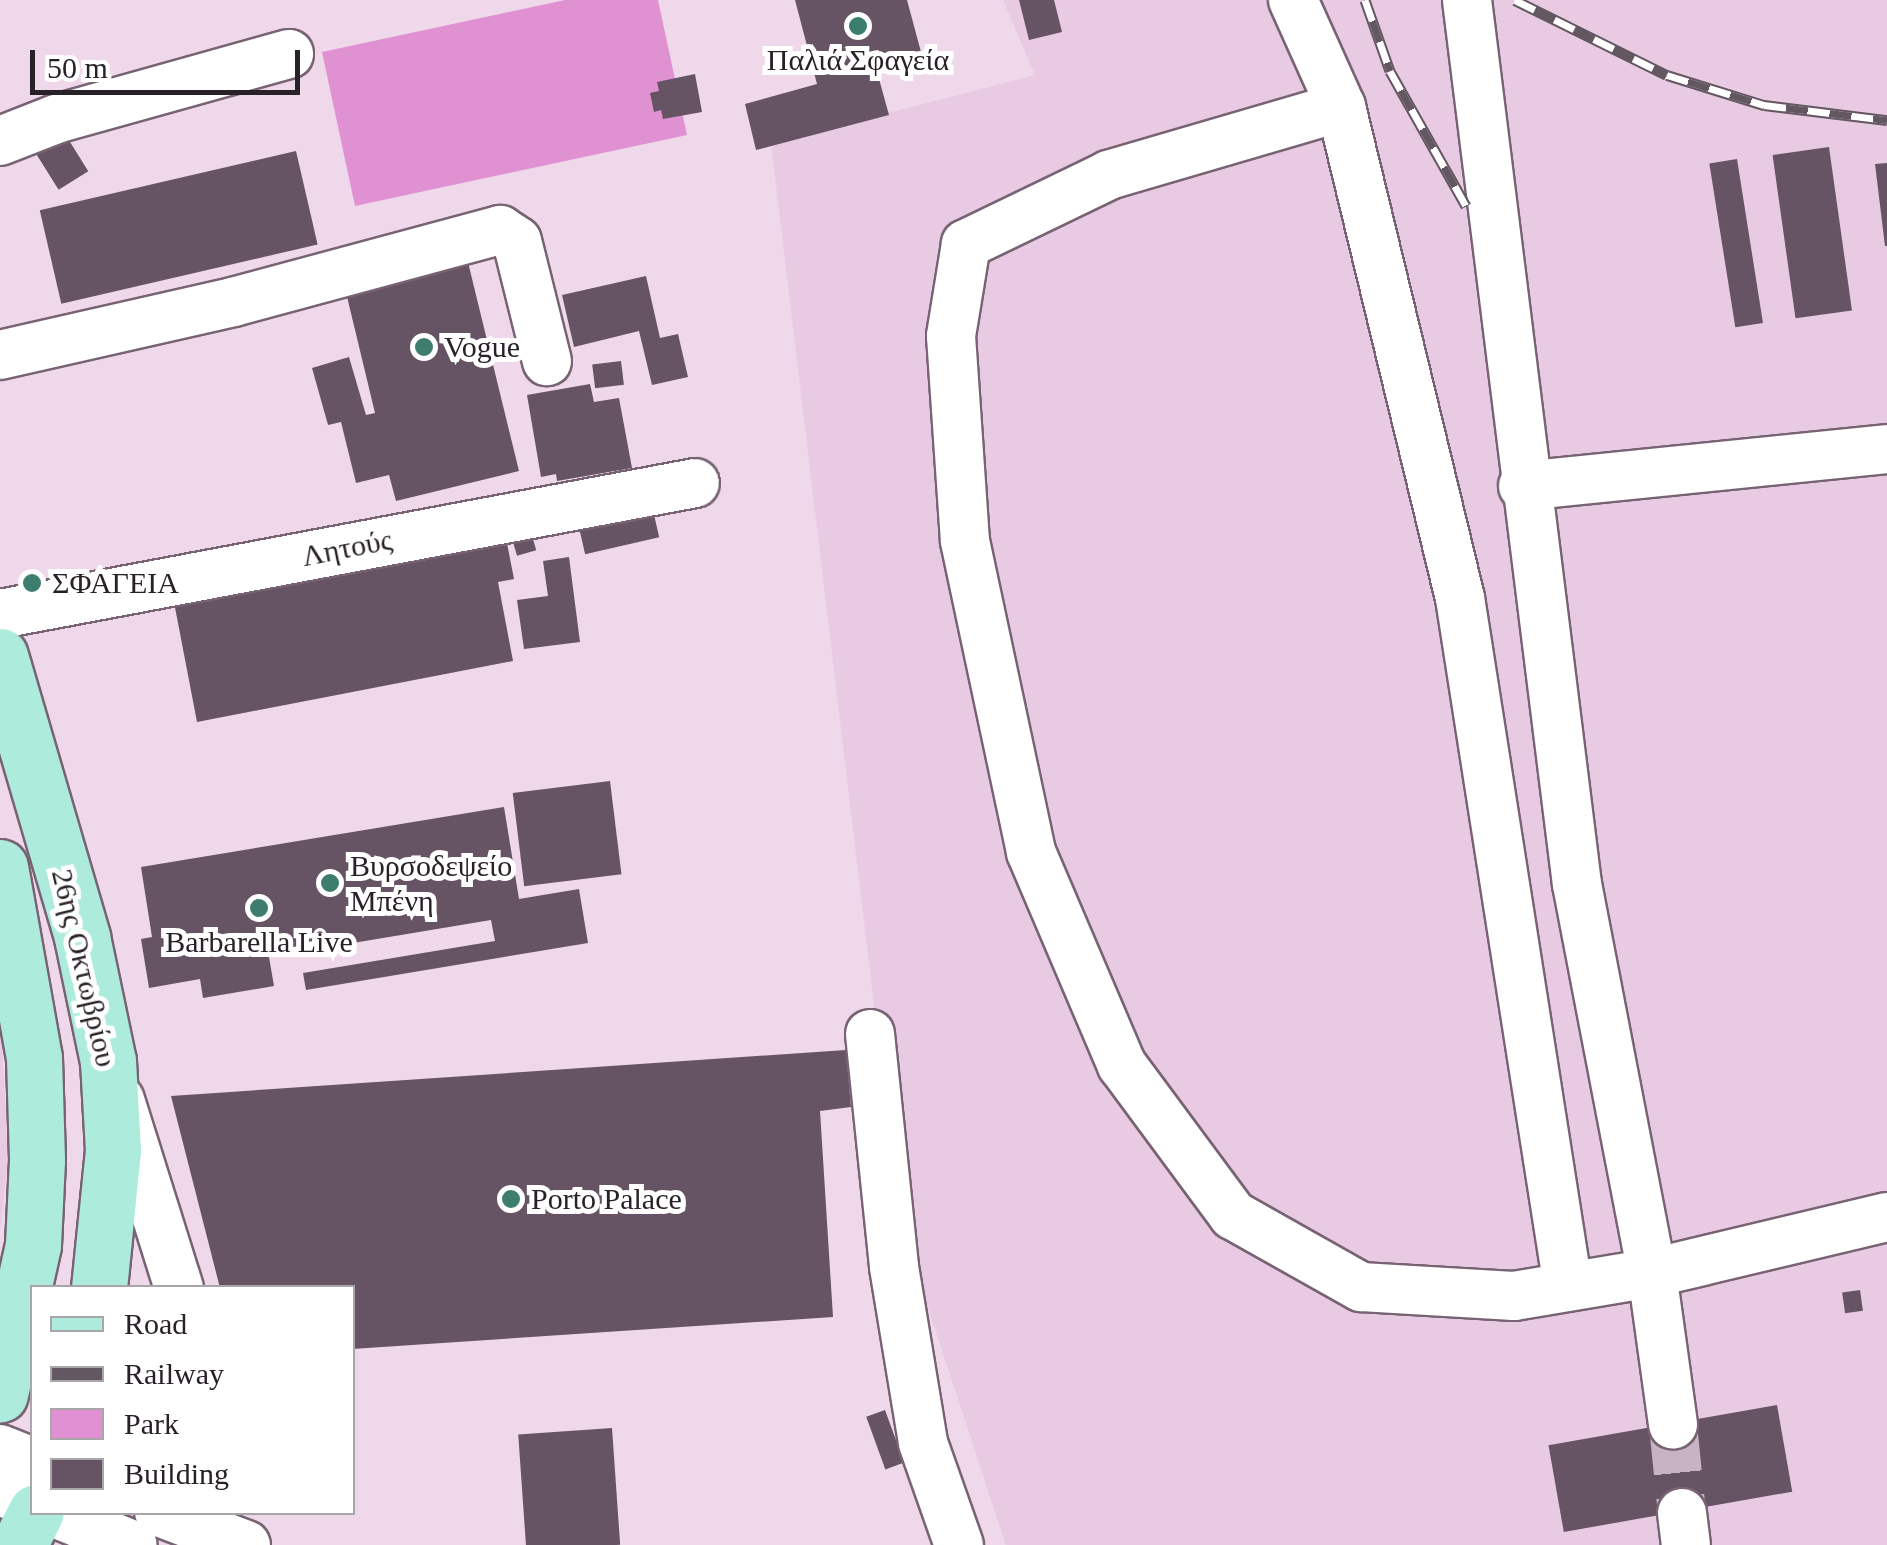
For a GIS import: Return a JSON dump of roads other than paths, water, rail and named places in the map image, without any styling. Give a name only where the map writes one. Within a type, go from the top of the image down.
[{"type":"main road","name":"26ης Οκτωβρίου","points":[[0,656],[82,937],[108,1060],[113,1150],[98,1285]]},
{"type":"main road","name":"26ης Οκτωβρίου","points":[[0,867],[8,944],[34,1058],[36,1160],[33,1245],[0,1394]]},
{"type":"main road","points":[[20,1545],[35,1515]]},
{"type":"street","points":[[1293,0],[1341,107],[1460,598],[1568,1287]]},
{"type":"street","points":[[1467,0],[1524,486],[1577,884],[1652,1273],[1672,1425]]},
{"type":"street","points":[[0,141],[56,118],[289,54]]},
{"type":"street","points":[[1341,107],[1109,175],[966,244],[951,336],[965,541],[1030,852],[1122,1064],[1233,1215],[1361,1287],[1514,1296],[1652,1273],[1887,1217]]},
{"type":"street","points":[[0,355],[234,302],[500,230],[517,240],[546,362]]},
{"type":"street","points":[[1524,486],[1887,449]]},
{"type":"street","name":"Λητούς","points":[[0,614],[695,482]]},
{"type":"street","points":[[870,1034],[894,1268],[923,1443],[959,1545]]},
{"type":"street","points":[[108,1060],[177,1285]]},
{"type":"street","points":[[0,1449],[30,1461]]},
{"type":"street","points":[[0,1491],[30,1503]]},
{"type":"street","points":[[59,1515],[133,1545]]},
{"type":"street","points":[[168,1515],[250,1545]]},
{"type":"street","points":[[245,1515],[250,1545]]},
{"type":"tunnel","points":[[1673,1425],[1682,1513]]},
{"type":"railway","points":[[1365,0],[1390,71],[1466,206]]},
{"type":"railway","points":[[1515,0],[1667,75],[1764,105],[1887,120]]},
{"type":"place","name":"Παλιά Σφαγεία","points":[[858,26]]},
{"type":"place","name":"Vogue","points":[[424,347]]},
{"type":"place","name":"ΣΦΑΓΕΙΑ","points":[[32,583]]},
{"type":"place","name":"Βυρσοδεψείο Μπένη","points":[[330,883]]},
{"type":"place","name":"Barbarella Live","points":[[259,908]]},
{"type":"place","name":"Porto Palace","points":[[511,1199]]}]
